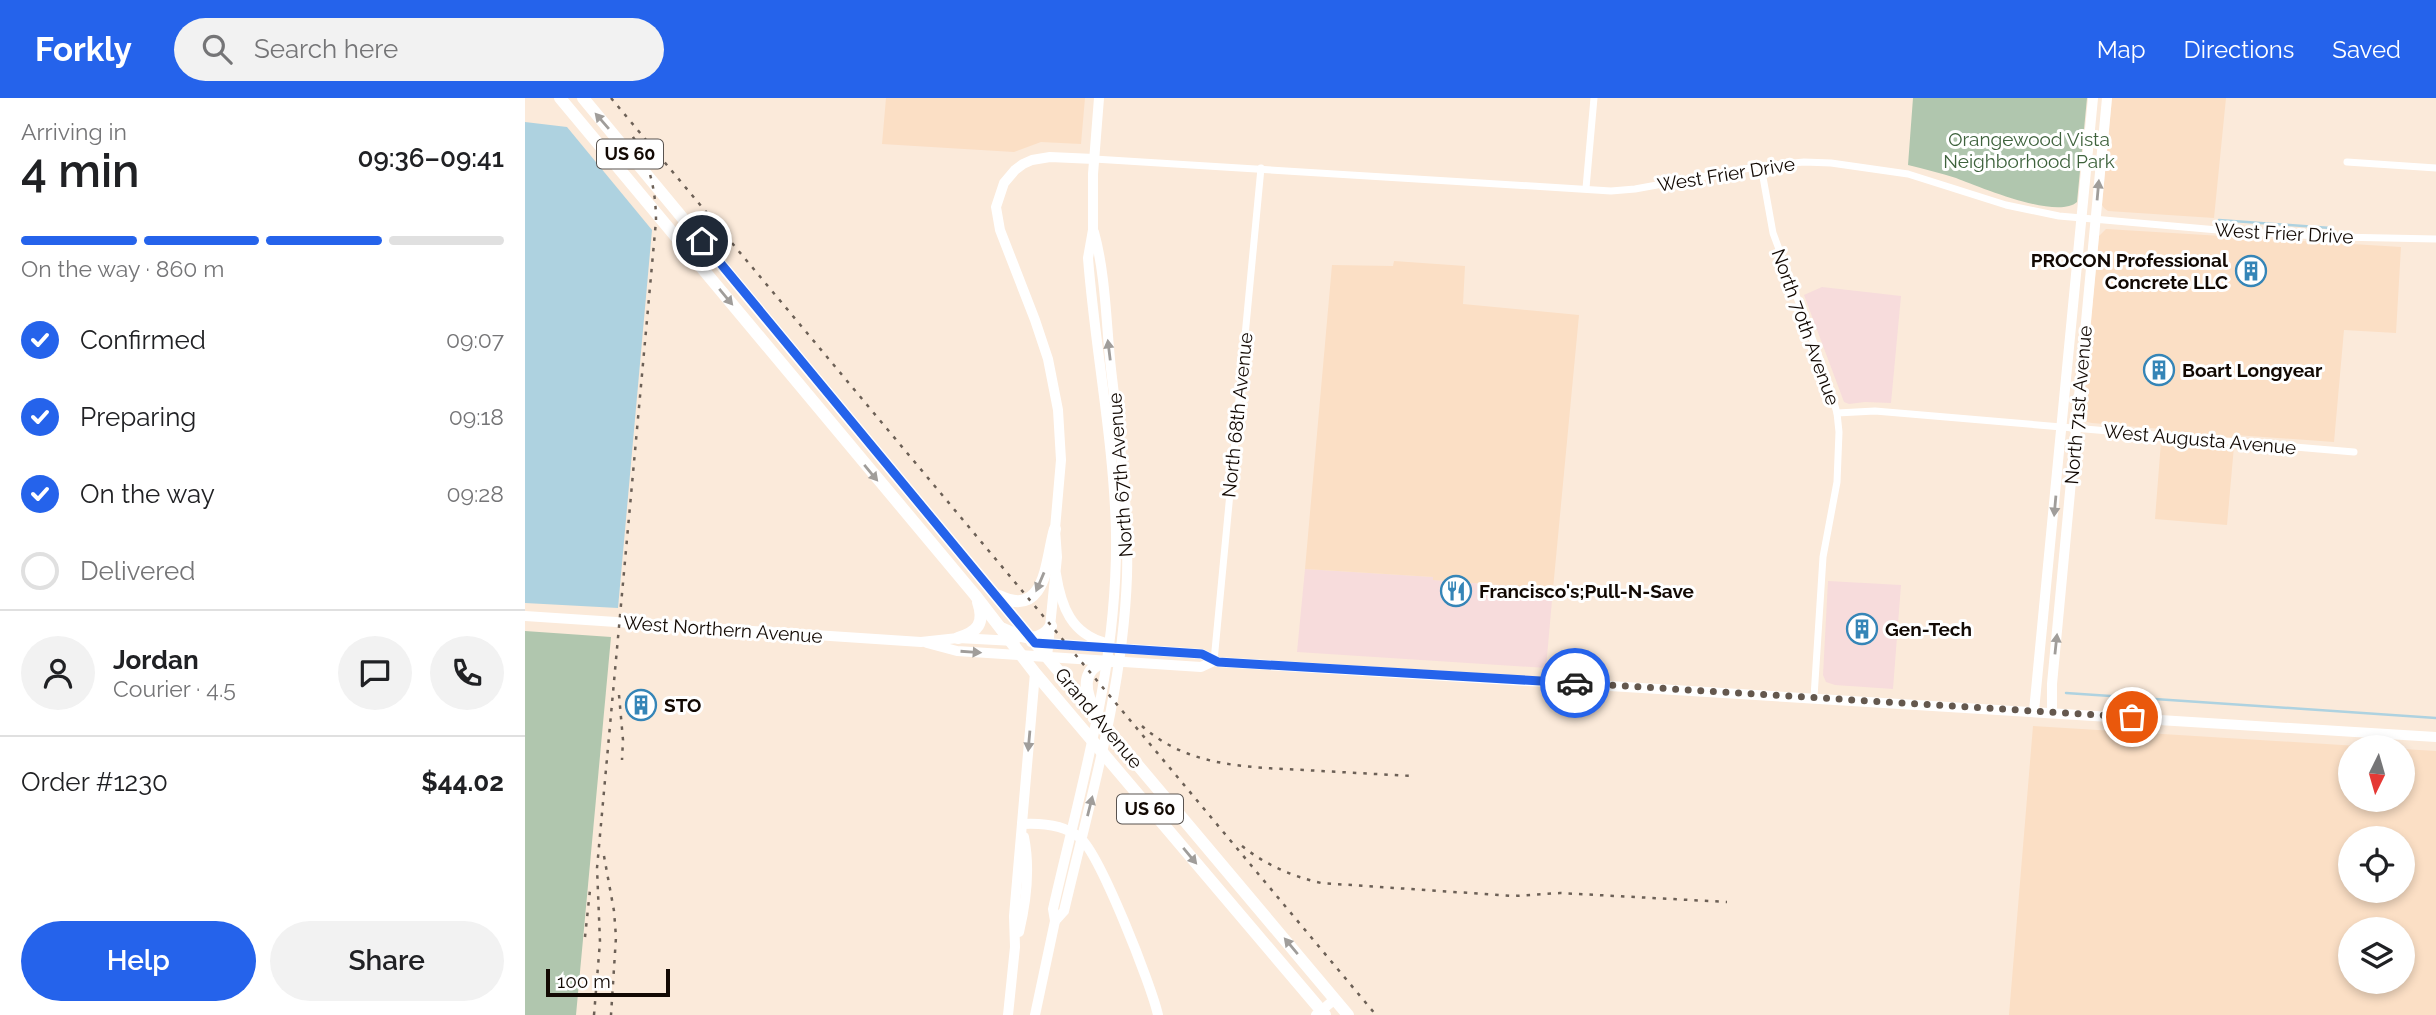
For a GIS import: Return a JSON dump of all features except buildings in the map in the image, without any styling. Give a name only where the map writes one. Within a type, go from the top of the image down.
[{"type":"highway","name":"Grand Avenue","points":[[560,98],[975,595],[1035,673],[1321,1013]]},
{"type":"highway","name":"Grand Avenue","points":[[583,98],[1348,1015]]},
{"type":"highway","points":[[635,188],[650,177]]},
{"type":"highway","points":[[663,222],[678,210]]},
{"type":"highway","points":[[996,594],[1019,602],[1037,592],[1043,579],[1055,529]]},
{"type":"highway","points":[[958,638],[973,633],[979,623],[980,606],[975,595]]},
{"type":"highway","points":[[1001,628],[1033,640],[1042,636],[1051,626]]},
{"type":"highway","points":[[1106,726],[1087,694],[1086,683],[1096,665],[1112,661]]},
{"type":"main road","name":"North 67th Avenue","points":[[1055,922],[1064,911],[1069,892],[1117,684],[1121,563],[1088,258],[1093,230],[1094,159],[1099,98]]},
{"type":"main road","points":[[2093,103],[2106,103]]},
{"type":"main road","name":"North 71st Avenue","points":[[2034,711],[2093,103]]},
{"type":"main road","name":"North 71st Avenue","points":[[2052,712],[2051,696],[2106,103]]},
{"type":"main road","points":[[1047,657],[1058,557],[1055,529],[1061,442],[1052,376],[1035,320],[1000,230],[996,207],[1004,183],[1023,164],[1050,157],[1094,159]]},
{"type":"main road","points":[[2073,303],[2088,304]]},
{"type":"main road","name":"North 67th Avenue","points":[[1035,1015],[1055,922],[1053,909],[1060,876],[1102,700],[1121,563]]},
{"type":"main road","points":[[1056,574],[1063,605],[1078,629],[1092,639],[1132,649]]},
{"type":"main road","name":"West Northern Avenue","points":[[525,616],[921,642],[958,638],[1033,640],[1066,645],[1202,654],[1214,661],[2436,737]]},
{"type":"main road","name":"West Northern Avenue","points":[[921,642],[957,651],[1022,656],[1201,667],[1214,661]]},
{"type":"main road","points":[[1009,1015],[1015,947],[1014,916],[1035,673],[1052,651],[1066,645]]},
{"type":"main road","points":[[1022,824],[1061,828],[1080,837],[1088,845],[1099,865],[1147,982],[1157,1015]]},
{"type":"main road","points":[[1321,1013],[1335,999]]},
{"type":"street","points":[[1586,188],[1594,98]]},
{"type":"street","name":"West Frier Drive","points":[[1094,159],[1611,191],[1761,166],[1804,162],[1831,163],[1883,169],[1926,179],[2022,209],[2081,219],[2323,236],[2436,239]]},
{"type":"street","points":[[2347,162],[2436,168]]},
{"type":"street","name":"North 70th Avenue","points":[[1761,166],[1773,233],[1827,378],[1837,413],[1839,458],[1823,557],[1814,697]]},
{"type":"street","name":"North 68th Avenue","points":[[1214,661],[1261,168]]},
{"type":"street","name":"West Augusta Avenue","points":[[1837,413],[1875,411],[2354,452]]},
{"type":"shaded area","points":[[886,98],[1085,98],[1081,144],[1041,142],[1014,152],[882,144]]},
{"type":"shaded area","points":[[2112,98],[2226,98],[2214,218],[2108,211],[2104,208],[2102,205]]},
{"type":"shaded area","points":[[2106,229],[2401,247],[2396,333],[2344,330],[2334,442],[2235,435],[2227,525],[2155,519],[2162,429],[2092,423],[2087,422],[2082,415],[2099,236]]},
{"type":"shaded area","points":[[1394,261],[1465,266],[1463,304],[1579,315],[1553,589],[1433,580],[1433,577],[1305,569],[1332,265],[1393,266]]},
{"type":"shaded area","points":[[1822,287],[1901,296],[1891,403],[1844,402],[1804,295]]},
{"type":"shaded area","points":[[1305,569],[1433,577],[1434,580],[1553,589],[1546,668],[1297,652]]},
{"type":"shaded area","points":[[1828,581],[1901,585],[1893,689],[1826,682],[1823,675]]},
{"type":"shaded area","points":[[2033,726],[2338,745],[2338,812],[2415,812],[2415,750],[2436,751],[2436,1015],[2009,1015]]},
{"type":"green space","name":"Orangewood Vista Neighborhood Park","points":[[1913,98],[2087,98],[2077,202],[2067,207],[2036,205],[1908,165]]},
{"type":"green space","points":[[525,631],[611,637],[576,1015],[525,1015]]},
{"type":"water","points":[[525,122],[567,127],[652,230],[618,608],[525,603]]},
{"type":"waterway","points":[[2219,220],[2331,228]]},
{"type":"waterway","points":[[2066,693],[2436,718]]},
{"type":"railway","points":[[611,98],[1376,1015]]},
{"type":"railway","points":[[594,1015],[600,942],[597,868],[656,221],[650,175],[643,154],[631,134]]},
{"type":"railway","points":[[619,695],[622,760]]},
{"type":"railway","points":[[1142,726],[1179,750],[1239,766],[1412,776]]},
{"type":"railway","points":[[1242,846],[1279,869],[1321,883],[1514,896],[1560,893],[1727,902]]},
{"type":"railway","points":[[604,856],[616,937],[611,1015]]},
{"type":"railway","points":[[585,937],[590,890]]},
{"type":"way so far","points":[[1575,683],[2132,717]]},
{"type":"place","name":"PROCON Professional Concrete LLC","points":[[2251,271]]},
{"type":"place","name":"Boart Longyear","points":[[2159,370]]},
{"type":"place","name":"Francisco's;Pull-N-Save","points":[[1456,591]]},
{"type":"place","name":"Gen-Tech","points":[[1862,629]]},
{"type":"place","name":"STO","points":[[641,705]]},
{"type":"route","points":[[702,241],[1035,643],[1202,654],[1218,662],[1575,683]]}]
